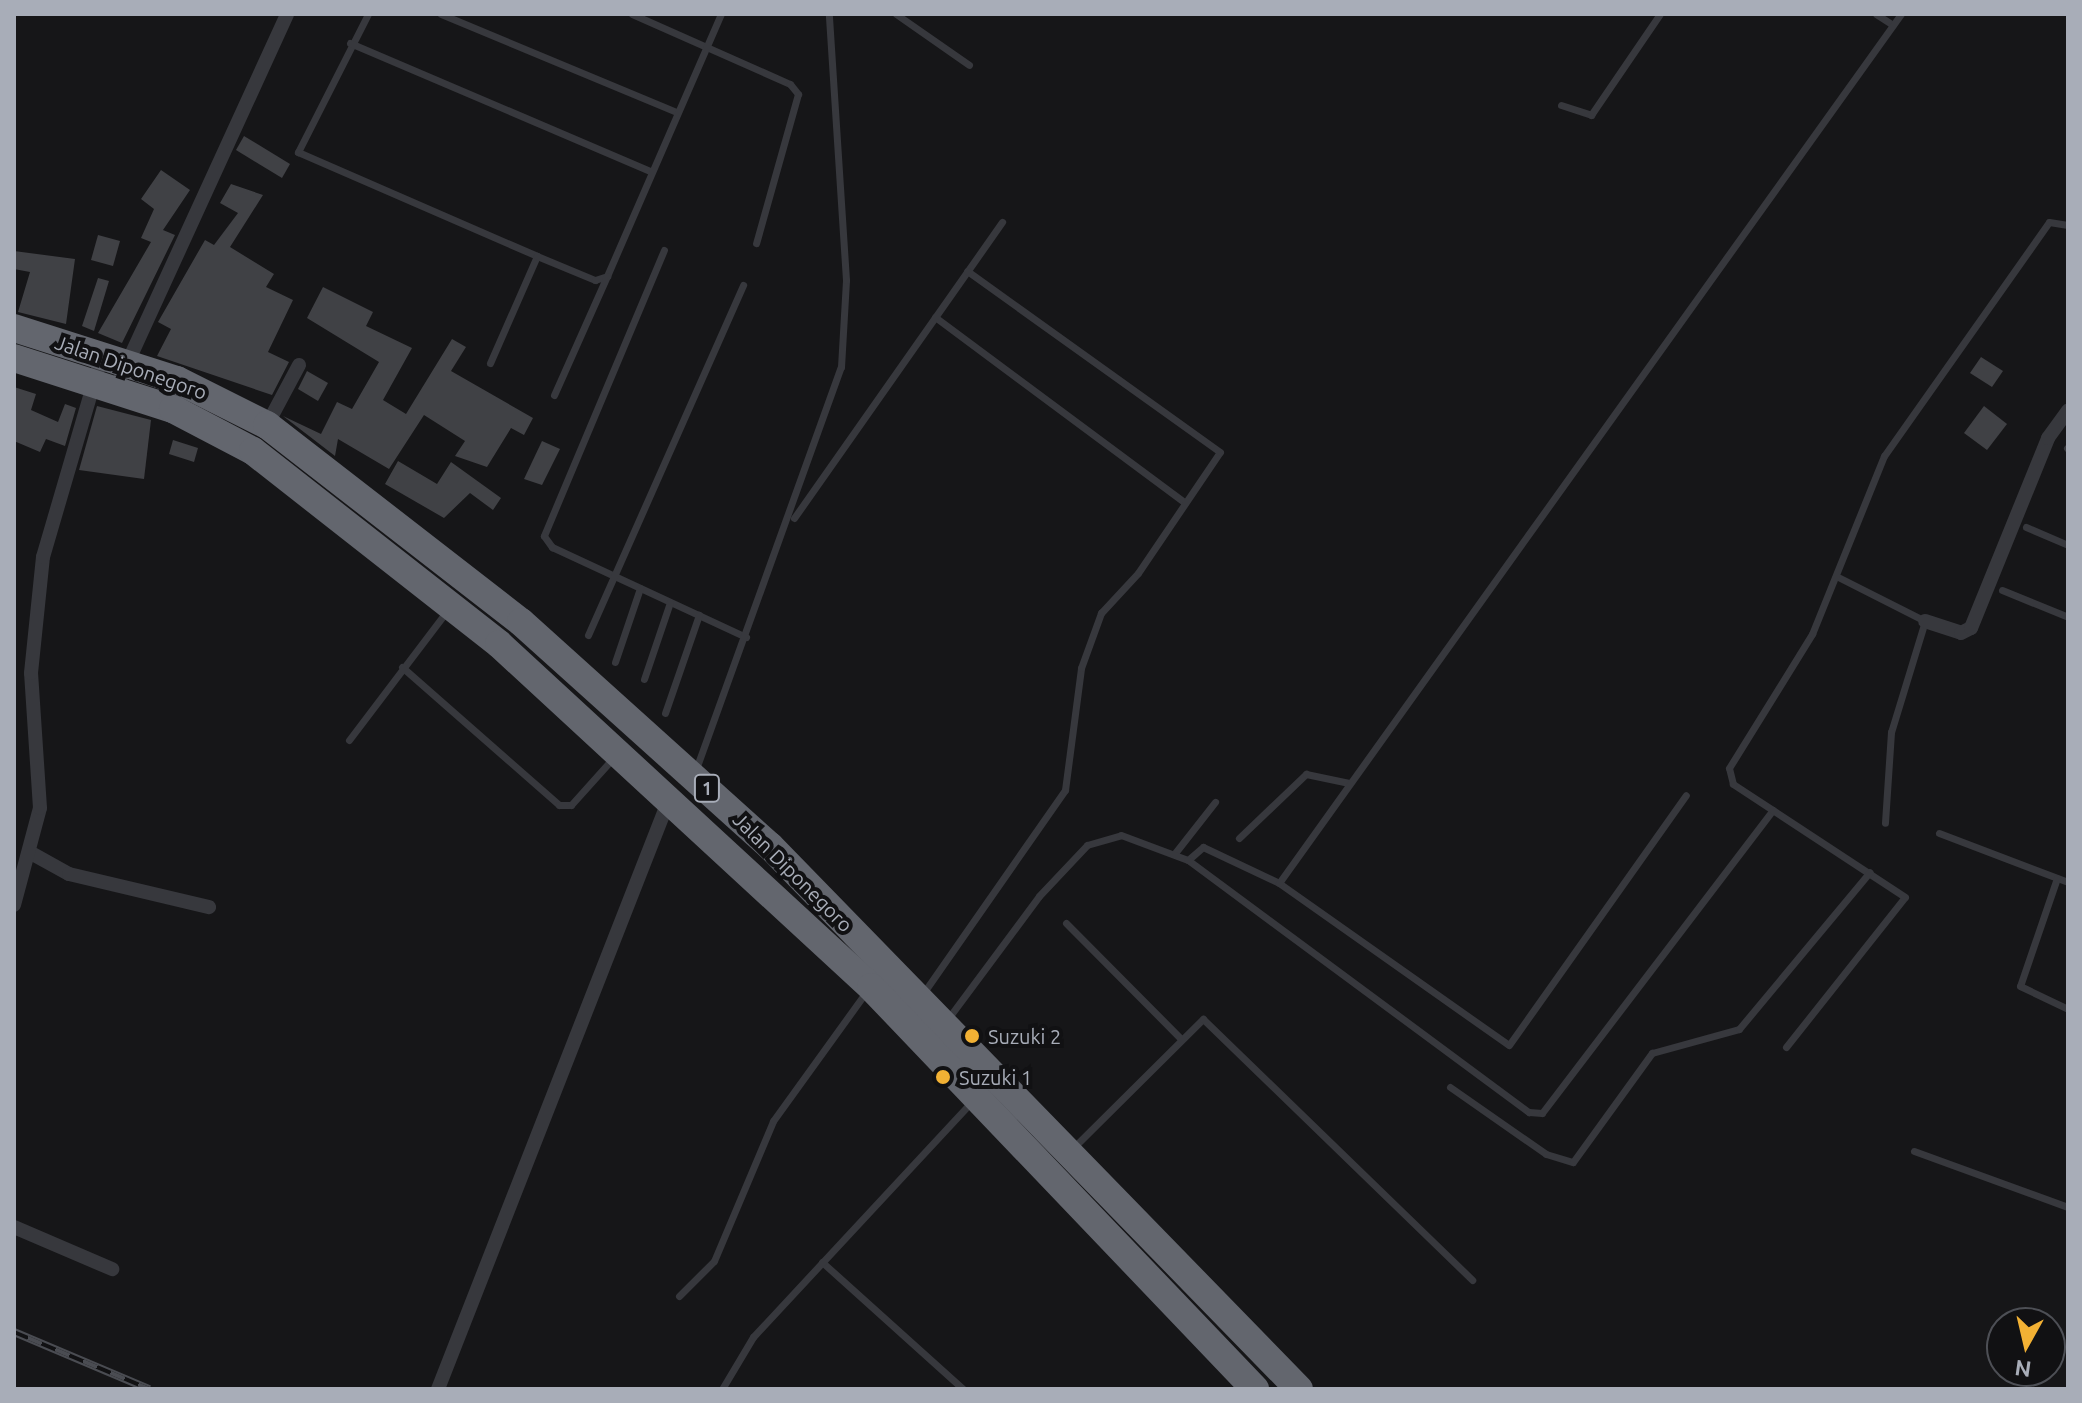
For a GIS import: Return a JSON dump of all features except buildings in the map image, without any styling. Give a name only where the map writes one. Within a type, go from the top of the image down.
[{"type":"highway","name":"Jalan Diponegoro","points":[[14,328],[109,372],[253,451],[499,644],[670,797],[871,987],[974,1099],[1255,1389]]},
{"type":"highway","name":"Jalan Diponegoro","points":[[14,358],[199,388],[267,425],[521,622],[694,776],[921,998],[1299,1389]]},
{"type":"highway","points":[[499,644],[521,622]]},
{"type":"street","points":[[14,905],[31,853],[41,782],[31,706],[37,596],[55,502],[109,372],[287,14]]},
{"type":"street","points":[[267,425],[299,365]]},
{"type":"street","points":[[1925,621],[1961,633],[1971,628],[2048,438],[2068,410]]},
{"type":"street","points":[[438,1389],[670,797]]},
{"type":"street","points":[[31,853],[69,874],[209,907]]},
{"type":"street","points":[[14,1227],[112,1269]]},
{"type":"lane","points":[[368,14],[295,146],[301,157],[595,280],[607,276]]},
{"type":"lane","points":[[441,14],[677,112]]},
{"type":"lane","points":[[632,14],[707,46],[798,94],[800,109],[756,243]]},
{"type":"lane","points":[[554,395],[721,14]]},
{"type":"lane","points":[[694,776],[831,413],[847,336],[829,14]]},
{"type":"lane","points":[[896,14],[906,16],[969,65]]},
{"type":"lane","points":[[1561,105],[1591,115],[1660,14]]},
{"type":"lane","points":[[1876,14],[1893,25]]},
{"type":"lane","points":[[1279,883],[1901,14]]},
{"type":"lane","points":[[350,43],[652,172]]},
{"type":"lane","points":[[786,530],[1002,222]]},
{"type":"lane","points":[[1786,1047],[1904,902],[1903,893],[1733,784],[1729,768],[1840,578],[1884,456],[2049,222],[2068,225]]},
{"type":"lane","points":[[664,250],[544,536],[552,547],[746,637]]},
{"type":"lane","points":[[490,363],[537,256]]},
{"type":"lane","points":[[901,1020],[921,998],[1065,790],[1089,637],[1184,502],[1219,459],[1214,444],[967,271]]},
{"type":"lane","points":[[588,635],[743,285]]},
{"type":"lane","points":[[935,317],[1184,502]]},
{"type":"lane","points":[[2026,527],[2068,545]]},
{"type":"lane","points":[[1840,578],[1925,621],[1891,732],[1885,823]]},
{"type":"lane","points":[[615,662],[640,588]]},
{"type":"lane","points":[[2002,590],[2068,617]]},
{"type":"lane","points":[[644,679],[670,602]]},
{"type":"lane","points":[[349,740],[451,606]]},
{"type":"lane","points":[[665,713],[699,615]]},
{"type":"lane","points":[[402,667],[564,807],[619,751]]},
{"type":"lane","points":[[1239,838],[1306,774],[1349,783]]},
{"type":"lane","points":[[1188,860],[1203,847],[1279,883],[1509,1045],[1686,795]]},
{"type":"lane","points":[[1175,853],[1215,802]]},
{"type":"lane","points":[[925,1046],[1039,896],[1087,845],[1121,835],[1188,860],[1529,1112],[1542,1113],[1773,810]]},
{"type":"lane","points":[[1939,833],[2068,882]]},
{"type":"lane","points":[[1450,1087],[1546,1154],[1573,1162],[1652,1053],[1717,1039],[1746,1023],[1870,872]]},
{"type":"lane","points":[[2057,878],[2020,986],[2068,1009]]},
{"type":"lane","points":[[1066,923],[1181,1039]]},
{"type":"lane","points":[[679,1296],[714,1261],[773,1121],[871,987]]},
{"type":"lane","points":[[1069,1152],[1198,1021],[1208,1021],[1472,1280]]},
{"type":"lane","points":[[722,1389],[753,1337],[997,1077]]},
{"type":"lane","points":[[1914,1151],[2068,1207]]},
{"type":"lane","points":[[822,1262],[960,1388]]},
{"type":"railway","points":[[14,1332],[149,1389]]},
{"type":"place","name":"Suzuki 2","points":[[972,1036]]},
{"type":"place","name":"Suzuki 1","points":[[943,1077]]}]
